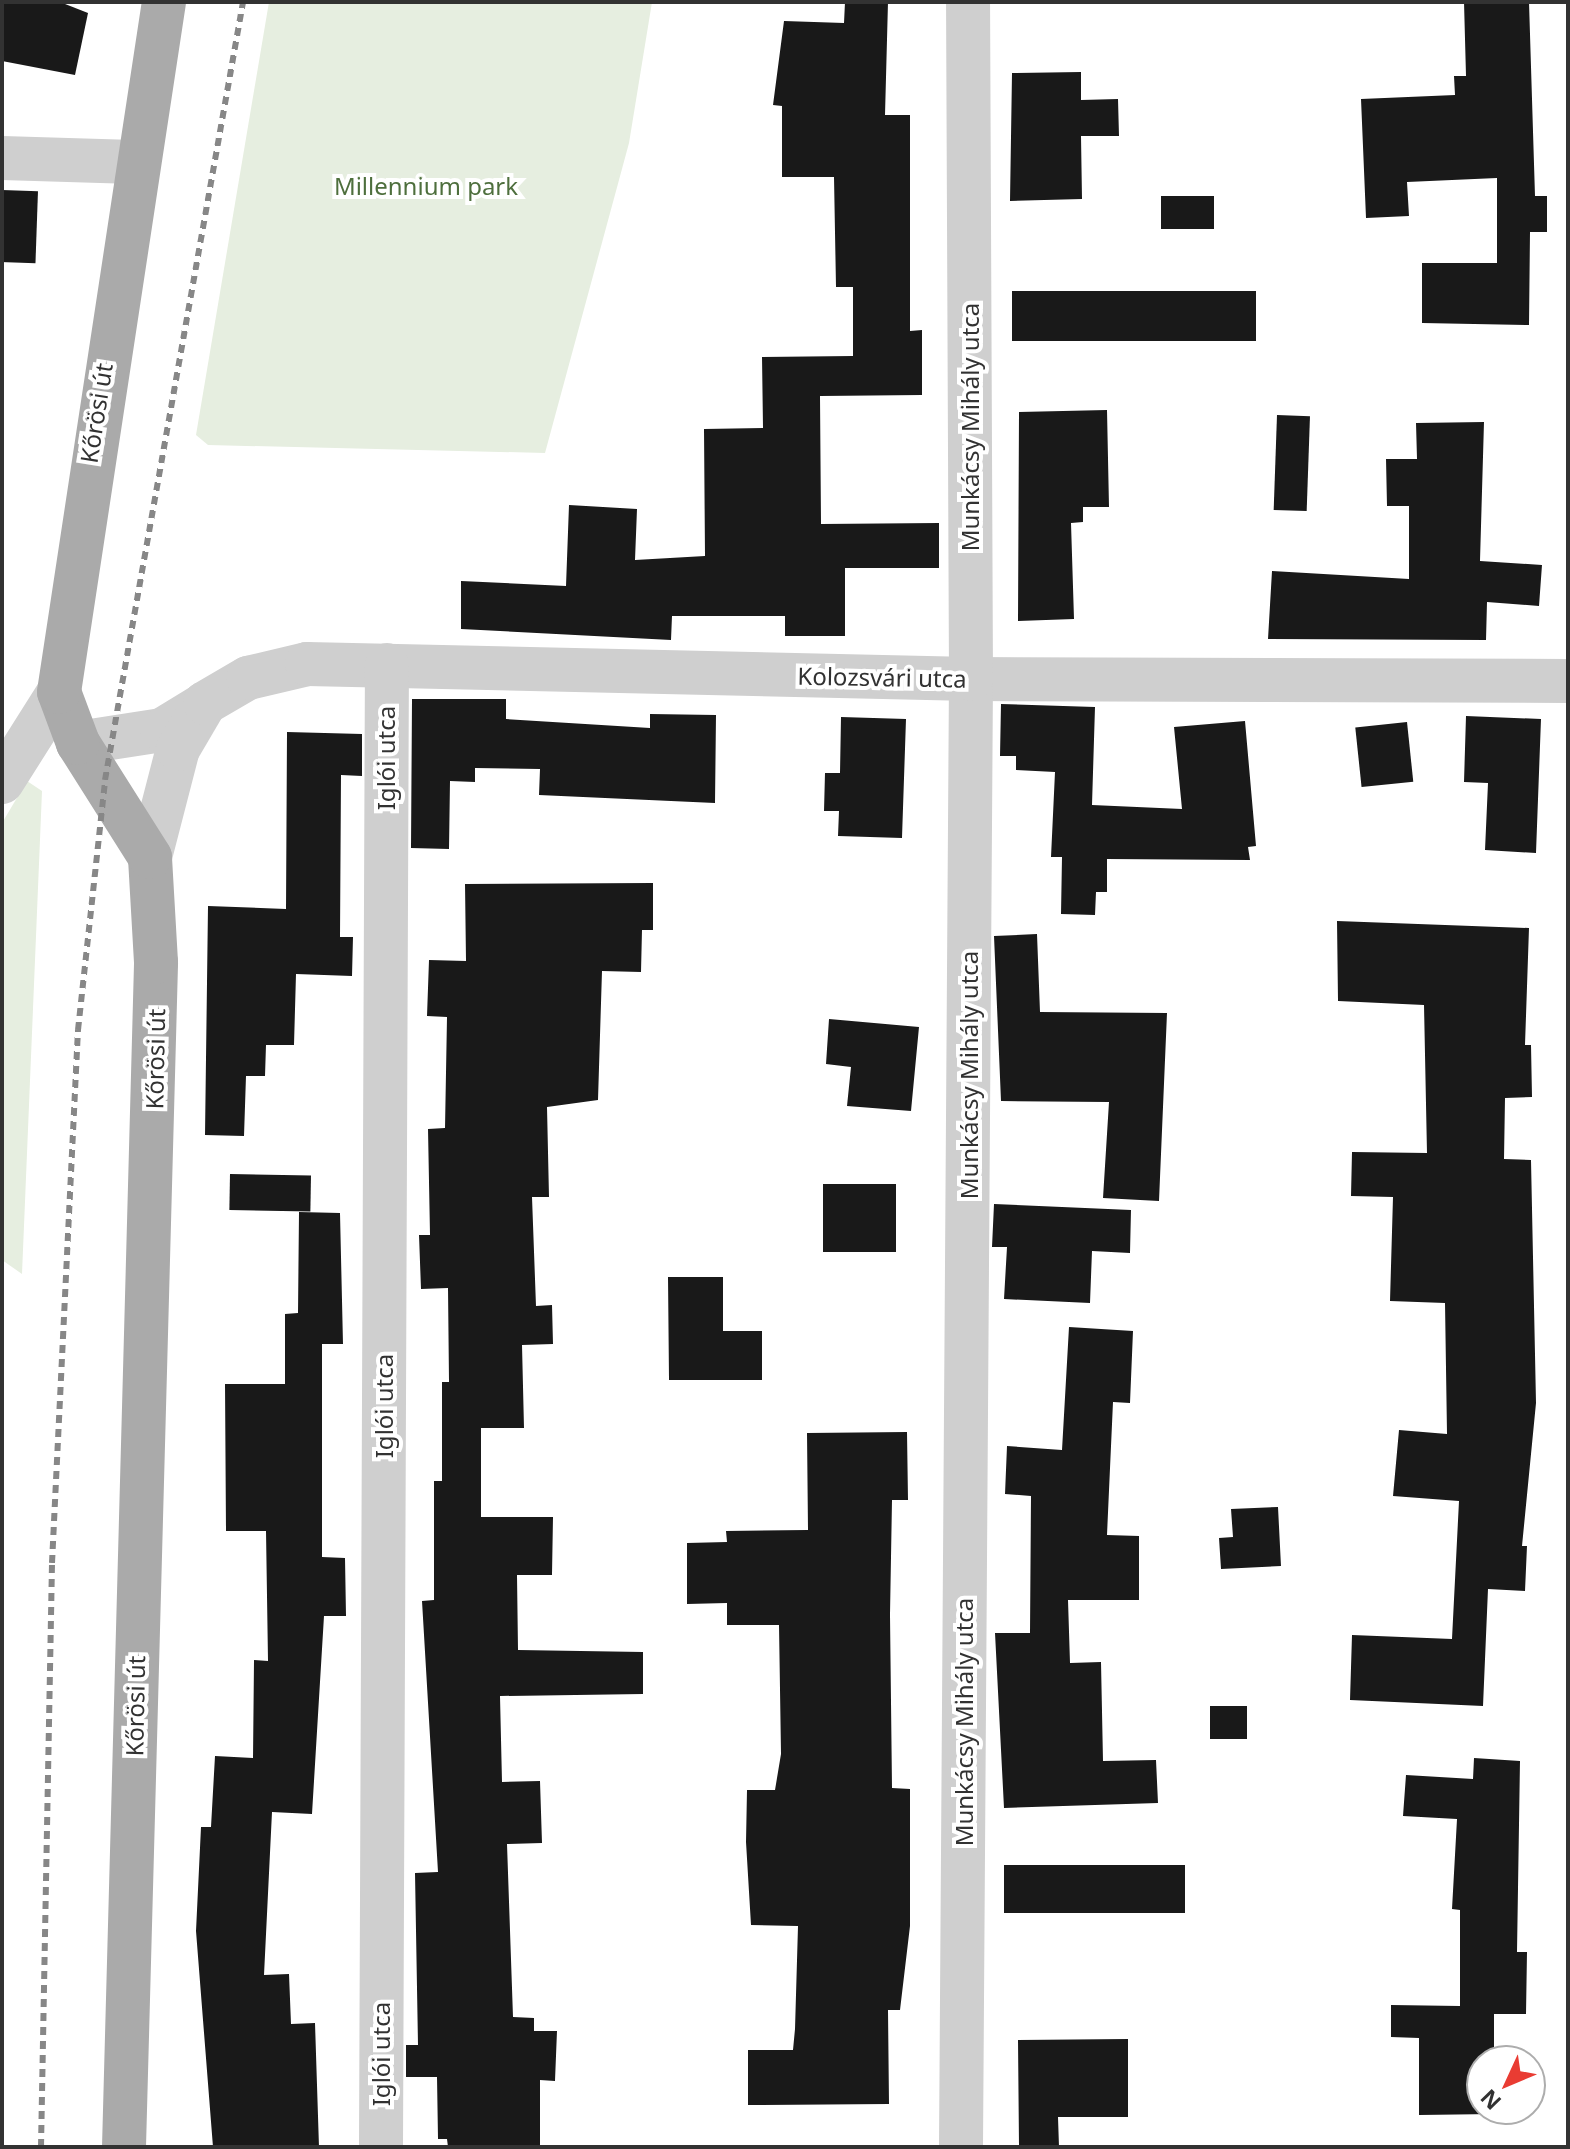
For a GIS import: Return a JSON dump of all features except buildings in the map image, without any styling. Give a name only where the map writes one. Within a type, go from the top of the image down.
[{"type":"main road","name":"Kőrösi út","points":[[124,2147],[156,1067],[150,857],[78,743],[59,692],[134,162],[164,2]]},
{"type":"street","name":"Munkácsy Mihály utca","points":[[961,2147],[971,679],[968,2]]},
{"type":"street","points":[[2,158],[134,162]]},
{"type":"street","name":"Kolozsvári utca","points":[[78,743],[162,730],[248,678],[307,664],[971,679],[1568,681]]},
{"type":"street","name":"Iglói utca","points":[[381,2147],[387,665]]},
{"type":"street","points":[[2,782],[59,692]]},
{"type":"street","name":"Kolozsvári utca","points":[[150,857],[178,749],[205,703]]},
{"type":"green space","name":"Millennium park","points":[[269,2],[652,2],[629,143],[545,453],[208,445],[196,435]]},
{"type":"green space","points":[[27,781],[42,791],[22,1274],[2,1260],[2,823]]},
{"type":"railway","points":[[41,2147],[52,1563],[78,1030],[105,780],[243,2]]}]
